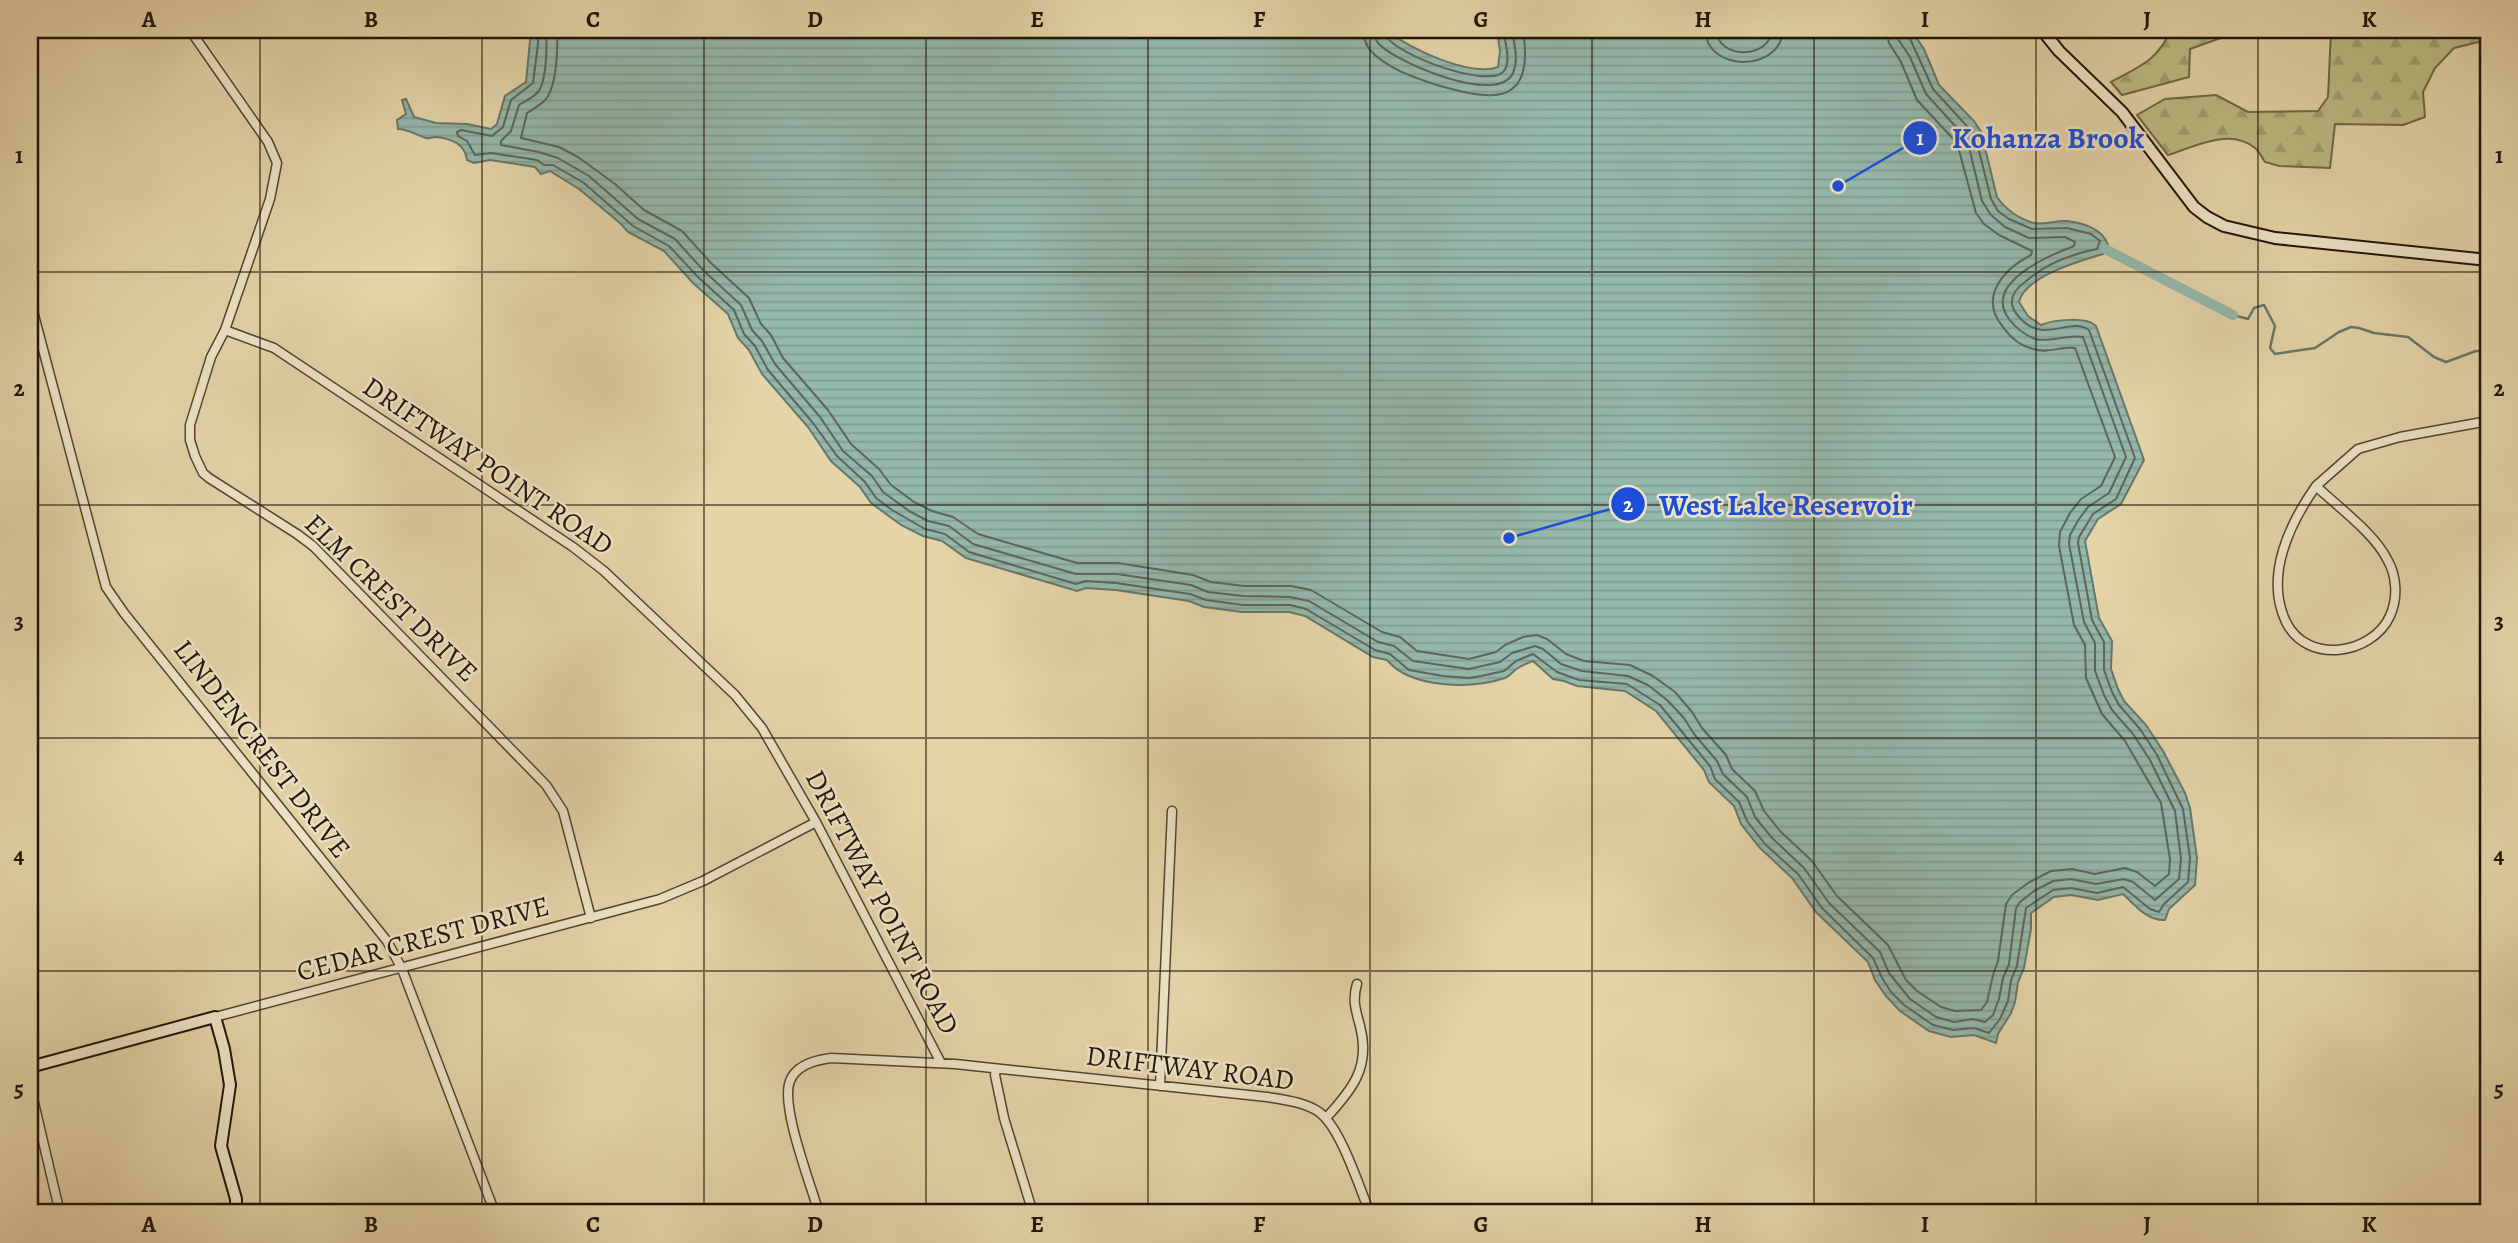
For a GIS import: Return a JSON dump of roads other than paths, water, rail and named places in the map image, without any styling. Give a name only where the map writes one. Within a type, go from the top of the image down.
[{"type":"main road","points":[[2042,30],[2059,51],[2122,112],[2194,206],[2224,226],[2276,238],[2488,260]]},
{"type":"main road","points":[[215,1017],[230,1085],[221,1146],[236,1199],[236,1213]]},
{"type":"main road","name":"CEDAR CREST DRIVE","points":[[30,1067],[215,1017]]},
{"type":"street","name":"ELM CREST DRIVE","points":[[190,30],[268,142],[277,163],[272,193],[225,330],[211,357],[190,425],[190,440],[198,465],[209,478],[313,546],[546,785],[563,811],[591,918]]},
{"type":"street","name":"LINDENCREST DRIVE","points":[[30,300],[106,587],[387,941],[402,969],[495,1213]]},
{"type":"street","name":"DRIFTWAY POINT ROAD","points":[[225,330],[274,348],[555,534],[604,571],[749,711],[766,734],[816,822],[940,1063]]},
{"type":"street","points":[[2316,486],[2387,557],[2396,587],[2392,613],[2385,628],[2358,647],[2344,650],[2317,646],[2295,634],[2287,624],[2281,608],[2278,575],[2286,541],[2303,505],[2316,486],[2358,449],[2400,437],[2488,421]]},
{"type":"street","points":[[1160,1086],[1171,811]]},
{"type":"street","name":"CEDAR CREST DRIVE","points":[[215,1017],[674,894],[816,822]]},
{"type":"street","points":[[1326,1118],[1355,1083],[1363,1061],[1364,1042],[1353,1000],[1357,984]]},
{"type":"street","name":"DRIFTWAY ROAD","points":[[819,1213],[791,1117],[788,1093],[793,1075],[807,1064],[831,1058],[940,1063],[1285,1100],[1309,1107],[1326,1118],[1336,1133],[1370,1213]]},
{"type":"street","points":[[996,1069],[1004,1118],[1033,1213]]},
{"type":"street","points":[[30,1086],[60,1213]]},
{"type":"street","points":[[2470,1213],[2488,1204]]},
{"type":"water","points":[[531,30],[1387,30],[1424,53],[1457,65],[1486,69],[1498,67],[1500,51],[1497,30],[1727,30],[1744,35],[1760,30],[1911,30],[1924,49],[1939,85],[1974,121],[1981,132],[1997,197],[2004,206],[2034,223],[2067,221],[2086,225],[2097,230],[2108,245],[2103,254],[2042,277],[2023,293],[2019,302],[2028,316],[2041,325],[2061,320],[2077,320],[2096,326],[2144,460],[2121,504],[2098,519],[2085,541],[2099,618],[2112,641],[2111,669],[2118,689],[2124,701],[2146,725],[2163,751],[2190,808],[2197,858],[2195,885],[2169,909],[2165,920],[2147,915],[2123,894],[2098,900],[2071,895],[2054,897],[2031,913],[2024,968],[2018,982],[2015,1002],[1996,1043],[1974,1035],[1951,1037],[1929,1031],[1900,1011],[1886,996],[1875,980],[1868,962],[1816,912],[1792,878],[1760,848],[1741,824],[1734,806],[1709,782],[1704,770],[1656,711],[1625,691],[1577,686],[1553,679],[1533,661],[1507,677],[1491,682],[1459,685],[1426,681],[1398,670],[1387,660],[1373,657],[1305,616],[1289,612],[1242,612],[1204,607],[1189,601],[1116,590],[1086,588],[1077,591],[966,558],[942,541],[923,536],[901,525],[871,503],[860,487],[831,461],[808,427],[762,374],[749,350],[738,338],[728,314],[693,283],[664,251],[628,232],[579,189],[550,171],[541,174],[535,167],[490,160],[474,163],[467,160],[464,150],[453,141],[437,137],[426,138],[398,129],[397,120],[406,114],[402,100],[406,99],[414,117],[436,123],[467,124],[491,129],[497,124],[505,96],[526,82]]},
{"type":"waterway","points":[[2105,249],[2233,315]]},
{"type":"waterway","points":[[2233,315],[2248,319],[2254,308],[2264,305],[2275,326],[2270,348],[2275,354],[2315,348],[2351,327],[2408,337],[2434,357],[2446,362],[2476,351],[2488,351]]},
{"type":"place","name":"Kohanza Brook","points":[[1838,186]]},
{"type":"place","name":"West Lake Reservoir","points":[[1509,538]]}]
